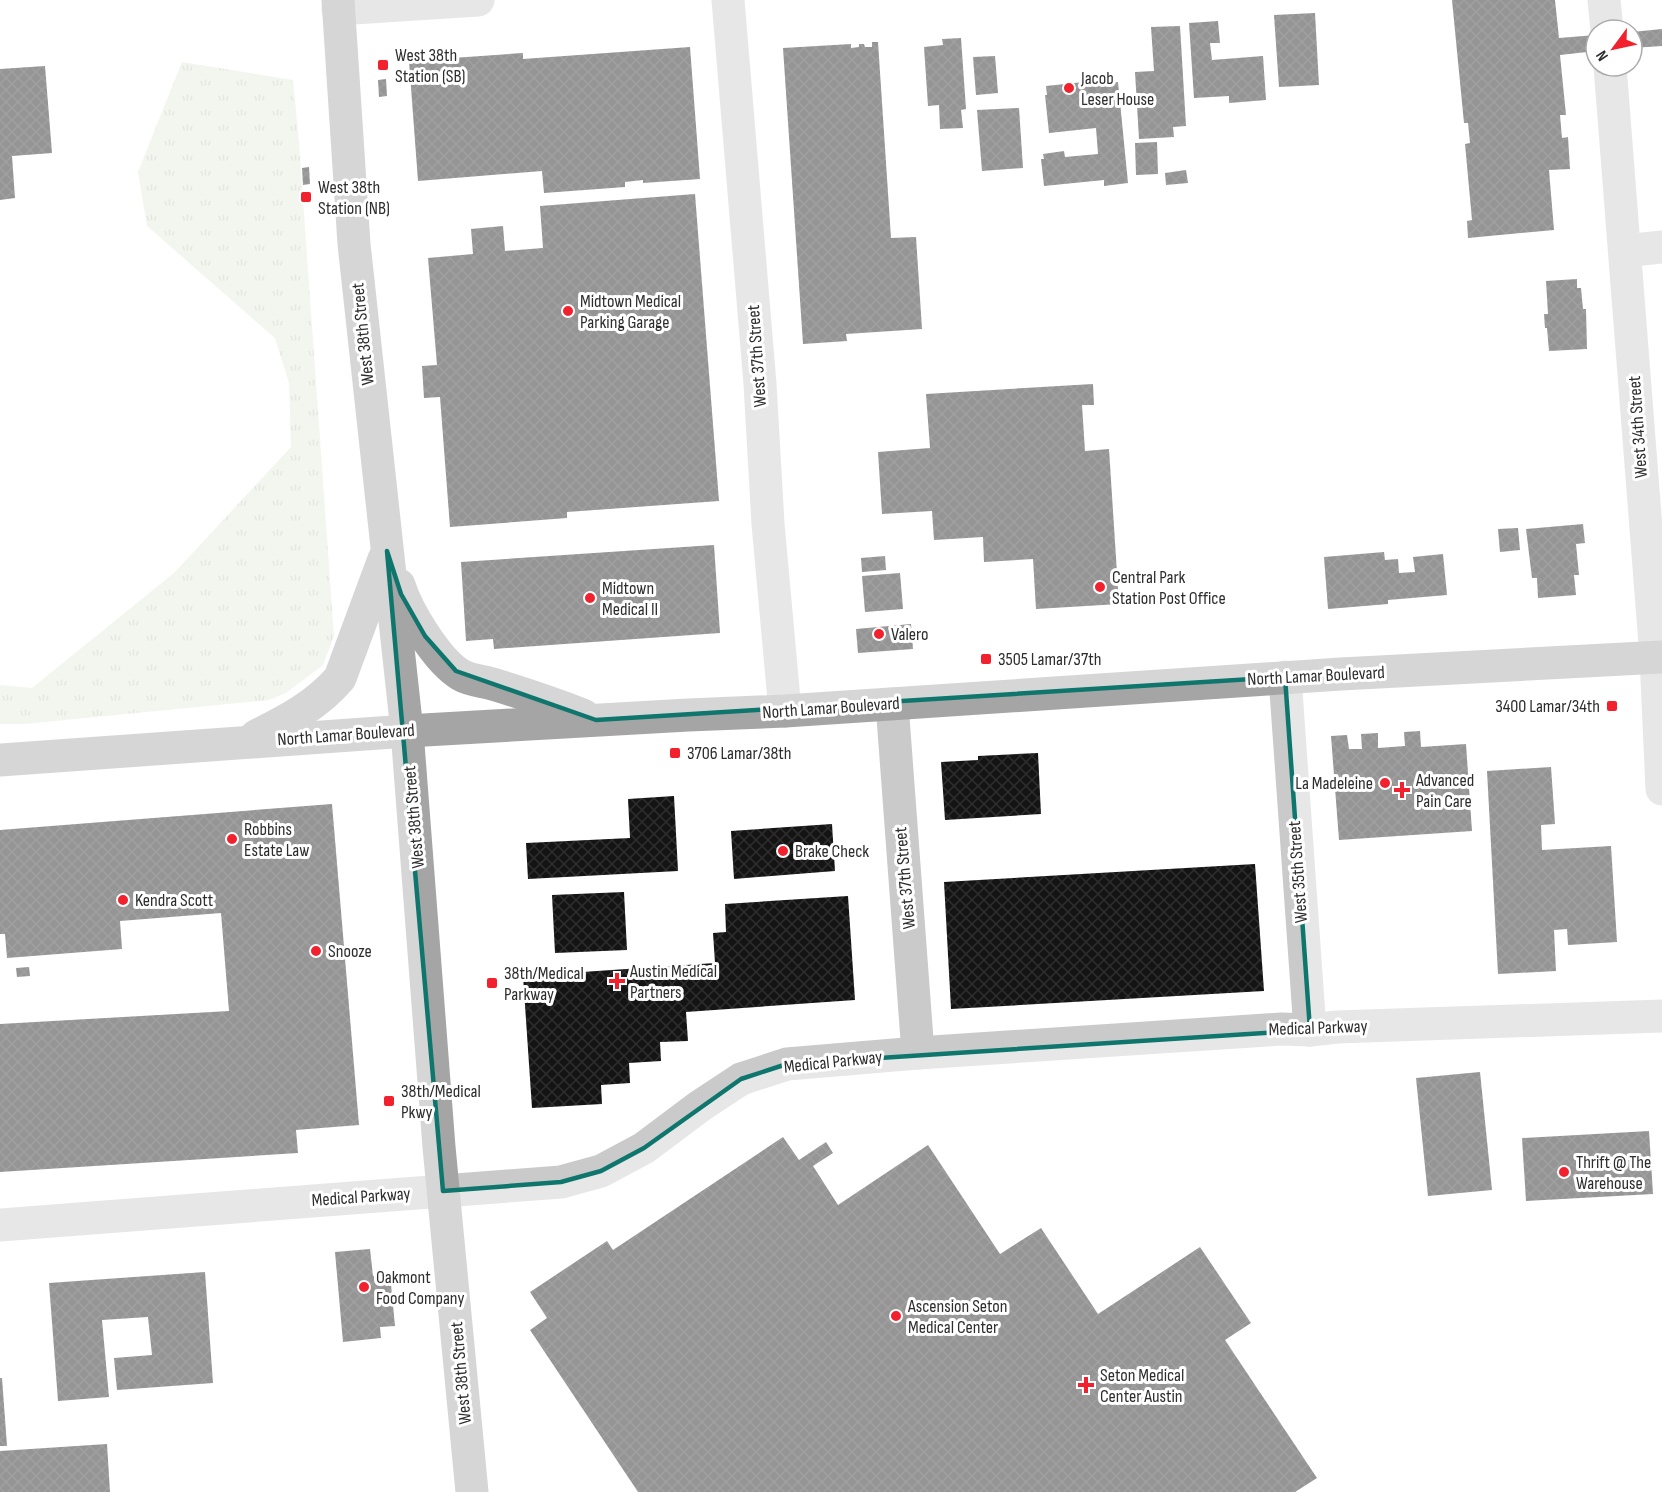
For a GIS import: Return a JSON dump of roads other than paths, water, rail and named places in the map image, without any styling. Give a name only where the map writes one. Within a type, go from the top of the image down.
[{"type":"main road","name":"West 38th Street","points":[[338,4],[354,244],[407,731],[443,1191],[472,1492]]},
{"type":"main road","points":[[387,551],[401,594],[425,636],[444,660],[462,676],[494,684],[596,720]]},
{"type":"main road","points":[[244,742],[288,721],[311,706],[328,693],[340,678],[387,551]]},
{"type":"main road","name":"North Lamar Boulevard","points":[[0,760],[407,731],[785,711],[1285,677],[1659,657]]},
{"type":"street","points":[[338,4],[478,0]]},
{"type":"street","name":"West 37th Street","points":[[728,0],[760,384],[769,535],[785,711]]},
{"type":"street","points":[[1604,0],[1606,18]]},
{"type":"street","name":"West 34th Street","points":[[1611,78],[1659,657],[1662,789]]},
{"type":"street","points":[[1624,251],[1662,247]]},
{"type":"street","name":"West 35th Street","points":[[1285,677],[1310,1030]]},
{"type":"street","name":"West 37th Street","points":[[892,704],[918,1053]]},
{"type":"street","name":"Medical Parkway","points":[[0,1225],[561,1182],[601,1171],[644,1148],[699,1106],[741,1079],[787,1064],[1282,1029],[1310,1030],[1347,1026],[1662,1016]]},
{"type":"place","name":"West 38th Station (SB)","points":[[383,65]]},
{"type":"place","name":"Jacob Leser House","points":[[1069,88]]},
{"type":"place","name":"West 38th Station (NB)","points":[[306,197]]},
{"type":"place","name":"Midtown Medical Parking Garage","points":[[568,311]]},
{"type":"place","name":"Central Park Station Post Office","points":[[1100,587]]},
{"type":"place","name":"Midtown Medical II","points":[[590,598]]},
{"type":"place","name":"Valero","points":[[879,634]]},
{"type":"place","name":"3505 Lamar/37th","points":[[986,659]]},
{"type":"place","name":"3400 Lamar/34th","points":[[1612,706]]},
{"type":"place","name":"3706 Lamar/38th","points":[[675,753]]},
{"type":"place","name":"La Madeleine","points":[[1385,783]]},
{"type":"place","name":"Advanced Pain Care","points":[[1402,790]]},
{"type":"place","name":"Robbins Estate Law","points":[[232,839]]},
{"type":"place","name":"Brake Check","points":[[783,851]]},
{"type":"place","name":"Kendra Scott","points":[[123,900]]},
{"type":"place","name":"Snooze","points":[[316,951]]},
{"type":"place","name":"Austin Medical Partners","points":[[617,981]]},
{"type":"place","name":"38th/Medical Parkway","points":[[492,983]]},
{"type":"place","name":"38th/Medical Pkwy","points":[[389,1101]]},
{"type":"place","name":"Thrift @ The Warehouse","points":[[1564,1172]]},
{"type":"place","name":"Oakmont Food Company","points":[[364,1287]]},
{"type":"place","name":"Ascension Seton Medical Center","points":[[896,1316]]},
{"type":"place","name":"Seton Medical Center Austin","points":[[1086,1385]]}]
